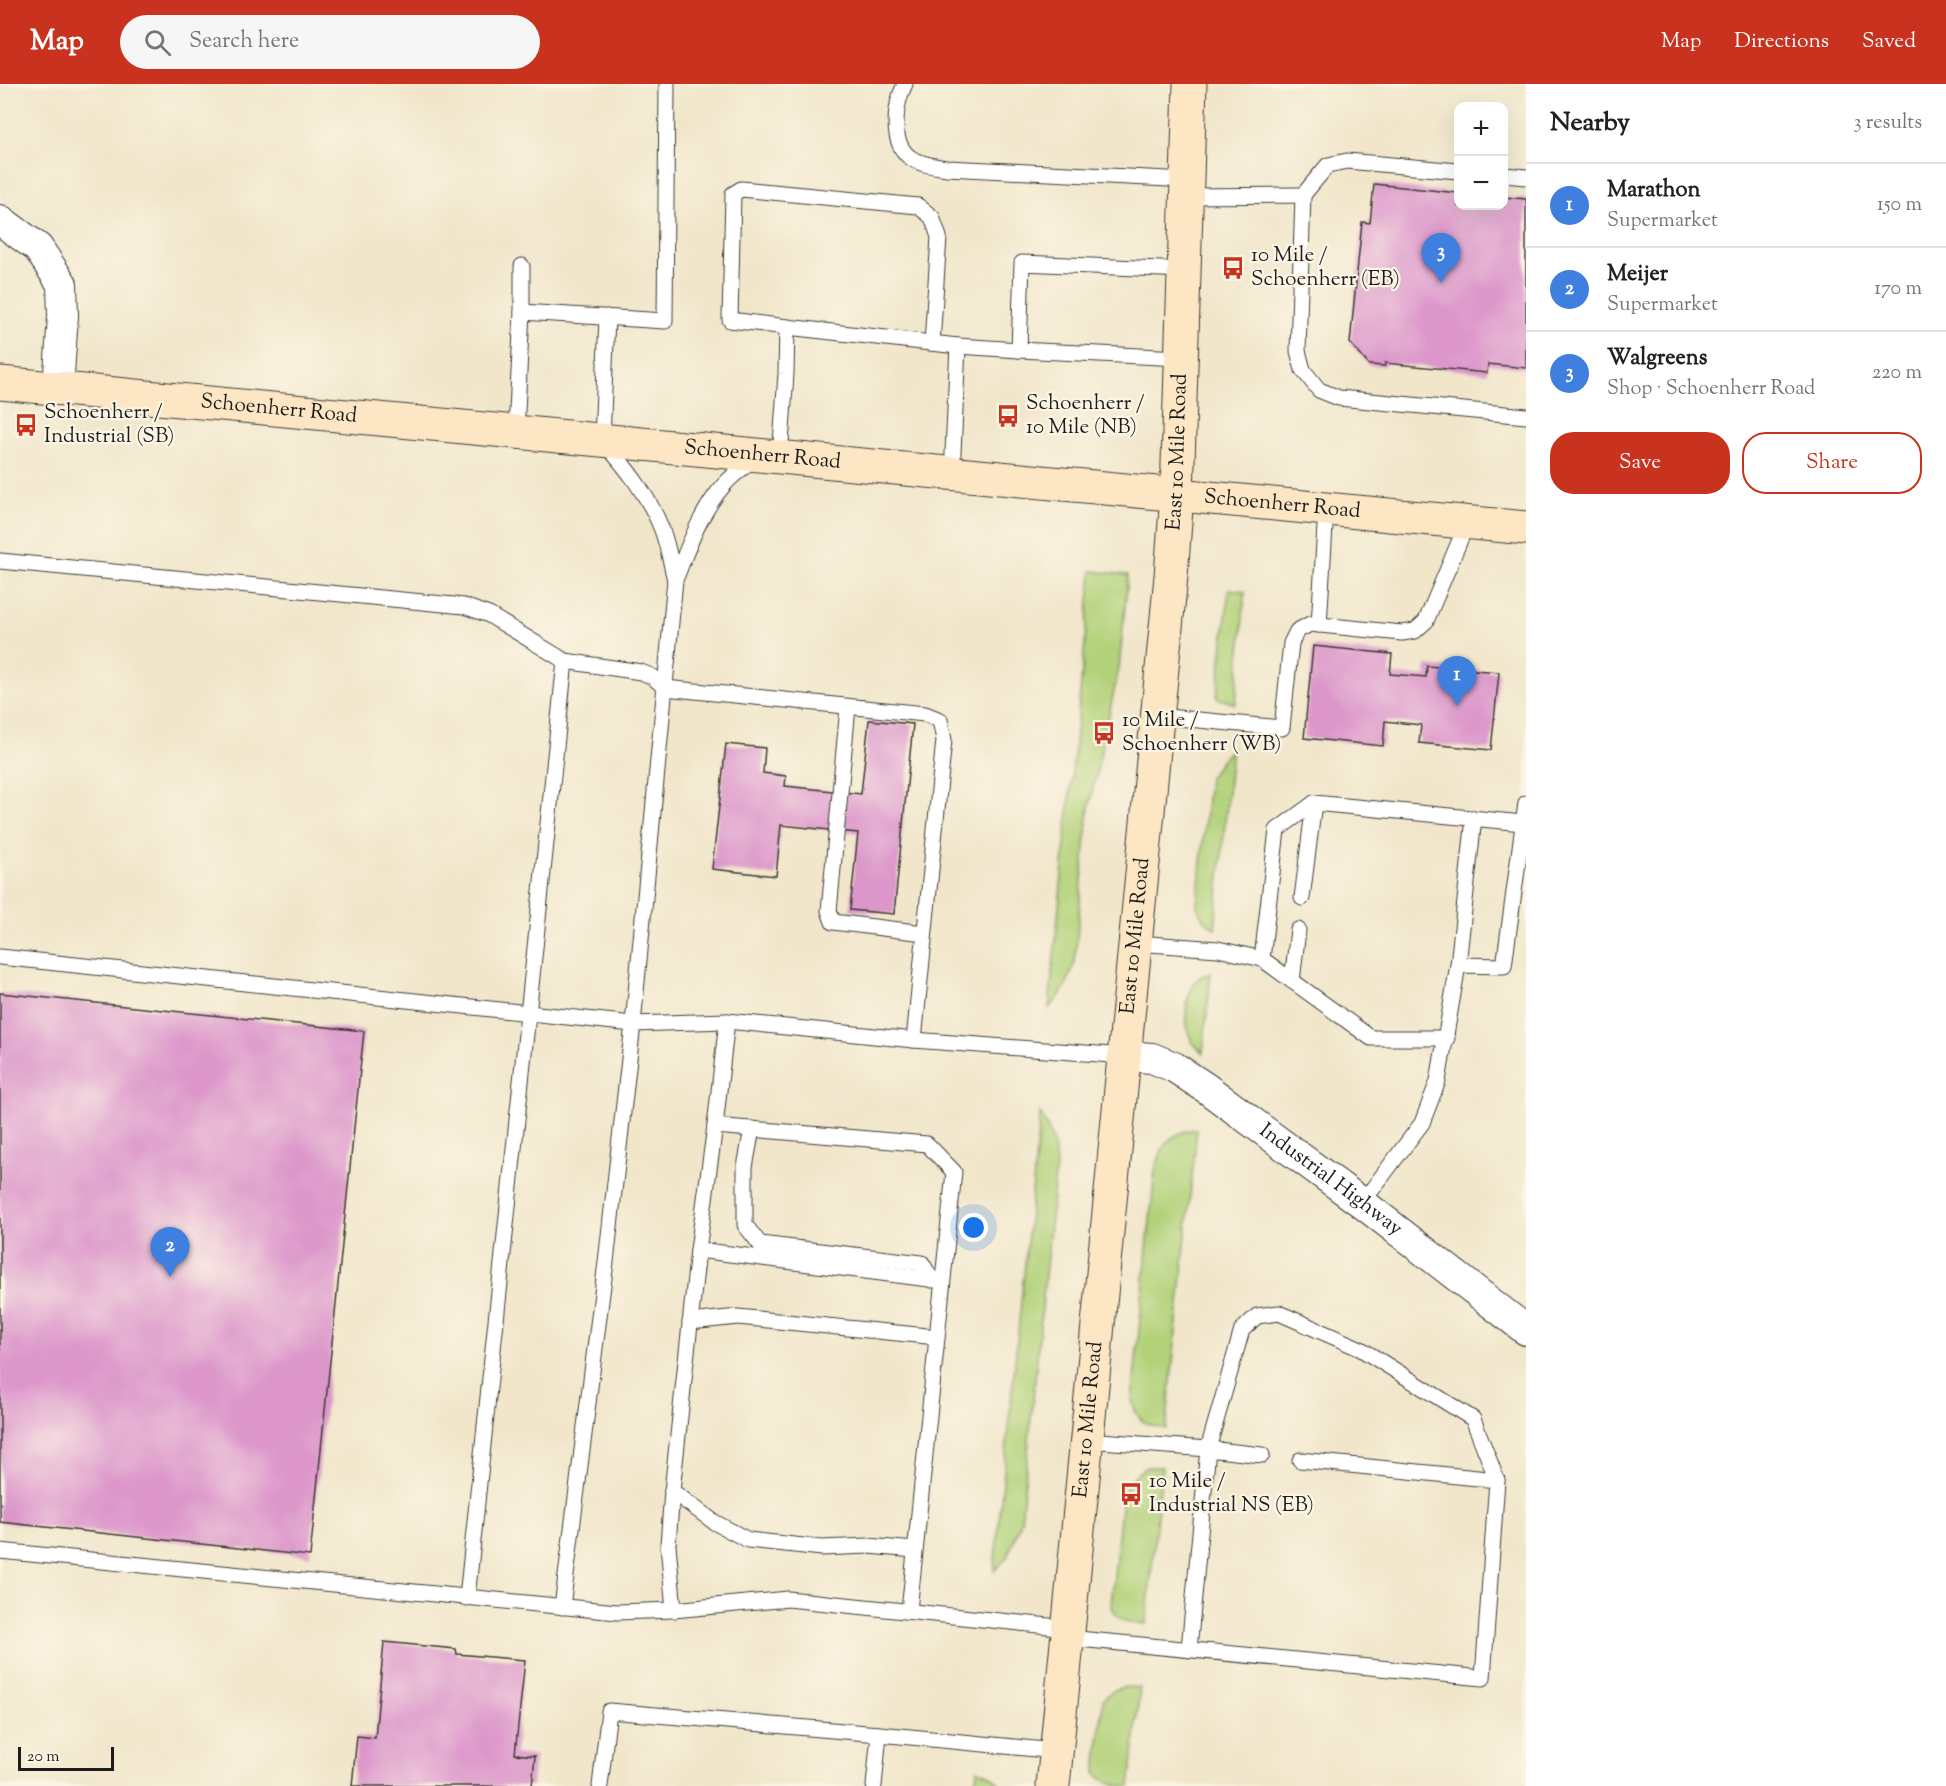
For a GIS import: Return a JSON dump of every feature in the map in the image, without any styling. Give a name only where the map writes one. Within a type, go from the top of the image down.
[{"type":"main road","name":"East 10 Mile Road","points":[[1053,1786],[1136,943],[1177,495],[1190,84]]},
{"type":"main road","name":"Schoenherr Road","points":[[0,383],[1526,528]]},
{"type":"street","points":[[0,220],[38,248],[62,284],[63,316],[58,388]]},
{"type":"street","name":"Industrial Highway","points":[[1125,1056],[1152,1058],[1174,1067],[1362,1203],[1526,1329]]},
{"type":"lane","points":[[522,312],[665,321],[667,84]]},
{"type":"lane","points":[[905,84],[900,94],[896,127],[899,143],[909,157],[925,164],[947,168],[1187,188],[1304,195]]},
{"type":"lane","points":[[1454,171],[1347,161],[1328,165],[1304,195],[1298,351],[1303,370],[1319,390],[1339,398],[1526,416]]},
{"type":"lane","points":[[1508,175],[1526,177]]},
{"type":"lane","points":[[932,343],[939,237],[932,217],[918,206],[741,189],[733,194],[730,320],[958,346],[1180,358]]},
{"type":"lane","points":[[1019,350],[1022,262],[1184,270]]},
{"type":"lane","points":[[516,431],[522,267]]},
{"type":"lane","points":[[607,317],[602,440],[628,470],[646,497],[662,530],[675,580]]},
{"type":"lane","points":[[562,1607],[606,1262],[633,1024],[675,580],[707,507],[725,484],[769,456],[786,374],[787,327]]},
{"type":"lane","points":[[952,474],[958,346]]},
{"type":"lane","points":[[1318,625],[1326,510]]},
{"type":"lane","points":[[1157,716],[1282,728],[1291,643],[1297,630],[1311,624],[1402,633],[1415,631],[1426,621],[1467,523]]},
{"type":"lane","points":[[0,561],[464,606],[489,615],[565,661],[641,672],[653,677],[665,688],[925,714],[940,720],[944,740],[914,1040]]},
{"type":"lane","points":[[467,1598],[565,661]]},
{"type":"lane","points":[[848,707],[829,911],[833,922],[924,933]]},
{"type":"lane","points":[[1262,959],[1277,830],[1314,803],[1523,823]]},
{"type":"lane","points":[[1302,898],[1314,803]]},
{"type":"lane","points":[[1458,965],[1504,966],[1526,803]]},
{"type":"lane","points":[[1362,1203],[1422,1123],[1438,1081],[1458,965],[1474,819]]},
{"type":"lane","points":[[1292,981],[1298,930]]},
{"type":"lane","points":[[1136,943],[1218,949],[1262,959],[1371,1038],[1447,1038]]},
{"type":"lane","points":[[0,957],[633,1024],[727,1021],[914,1040],[1125,1056]]},
{"type":"lane","points":[[674,1610],[668,1545],[672,1491],[698,1250],[727,1021]]},
{"type":"lane","points":[[715,1126],[927,1144],[954,1172],[938,1280],[937,1337],[909,1611]]},
{"type":"lane","points":[[752,1129],[746,1167],[745,1225],[760,1244],[922,1263],[938,1280]]},
{"type":"lane","points":[[698,1250],[938,1280]]},
{"type":"lane","points":[[0,1551],[617,1612],[674,1610],[788,1599],[909,1611],[1189,1649],[1483,1678],[1497,1480],[1473,1419],[1361,1350],[1279,1313],[1257,1316],[1242,1330],[1208,1449],[1189,1649]]},
{"type":"lane","points":[[690,1322],[738,1317],[937,1337]]},
{"type":"lane","points":[[1088,1440],[1262,1455]]},
{"type":"lane","points":[[1299,1460],[1497,1480]]},
{"type":"lane","points":[[672,1491],[714,1522],[748,1540],[822,1548],[868,1546],[915,1550]]},
{"type":"lane","points":[[600,1786],[609,1711],[1056,1751]]},
{"type":"lane","points":[[874,1786],[879,1734]]},
{"type":"green space","points":[[1092,571],[1128,575],[1119,668],[1088,813],[1075,960],[1065,986],[1049,1008]]},
{"type":"green space","points":[[1229,589],[1245,591],[1236,704],[1217,698]]},
{"type":"green space","points":[[1232,749],[1215,928],[1204,919],[1197,906],[1209,778]]},
{"type":"green space","points":[[1211,973],[1203,1053],[1189,1036],[1187,1007],[1191,989],[1196,981]]},
{"type":"green space","points":[[1040,1113],[1051,1138],[1056,1165],[1021,1521],[1008,1556],[994,1571]]},
{"type":"green space","points":[[1197,1129],[1166,1429],[1153,1426],[1139,1418],[1132,1400],[1155,1170],[1168,1141],[1180,1133]]},
{"type":"green space","points":[[1147,1467],[1162,1467],[1146,1624],[1121,1619],[1111,1605],[1122,1498],[1131,1480]]},
{"type":"green space","points":[[1126,1687],[1140,1688],[1130,1786],[1120,1786],[1096,1774],[1103,1700],[1113,1690]]},
{"type":"green space","points":[[977,1769],[990,1775],[1002,1786],[975,1786]]},
{"type":"building","points":[[1374,184],[1454,193],[1454,210],[1508,210],[1508,197],[1526,199],[1526,368],[1488,364],[1487,373],[1385,363],[1385,366],[1369,365],[1350,343],[1362,222],[1370,223]]},
{"type":"building","points":[[1313,646],[1392,654],[1390,674],[1426,677],[1427,666],[1499,672],[1491,750],[1419,743],[1421,725],[1385,721],[1383,746],[1304,738]]},
{"type":"building","points":[[869,720],[913,724],[894,914],[850,910],[858,833],[781,825],[776,876],[712,869],[726,744],[765,748],[763,773],[786,776],[785,786],[861,794]]},
{"type":"building","points":[[0,993],[364,1031],[310,1556],[0,1522]]},
{"type":"building","points":[[384,1642],[456,1649],[457,1654],[525,1660],[515,1754],[535,1756],[532,1786],[352,1786],[357,1736],[375,1738]]},
{"type":"place","name":"10 Mile / Schoenherr (EB)","points":[[1233,268]]},
{"type":"place","name":"Walgreens","points":[[1441,283]]},
{"type":"place","name":"Schoenherr / 10 Mile (NB)","points":[[1008,416]]},
{"type":"place","name":"Schoenherr / Industrial (SB)","points":[[26,425]]},
{"type":"place","name":"Marathon","points":[[1457,706]]},
{"type":"place","name":"10 Mile / Schoenherr (WB)","points":[[1104,733]]},
{"type":"place","name":"Meijer","points":[[170,1277]]},
{"type":"place","name":"10 Mile / Industrial NS (EB)","points":[[1131,1494]]}]
